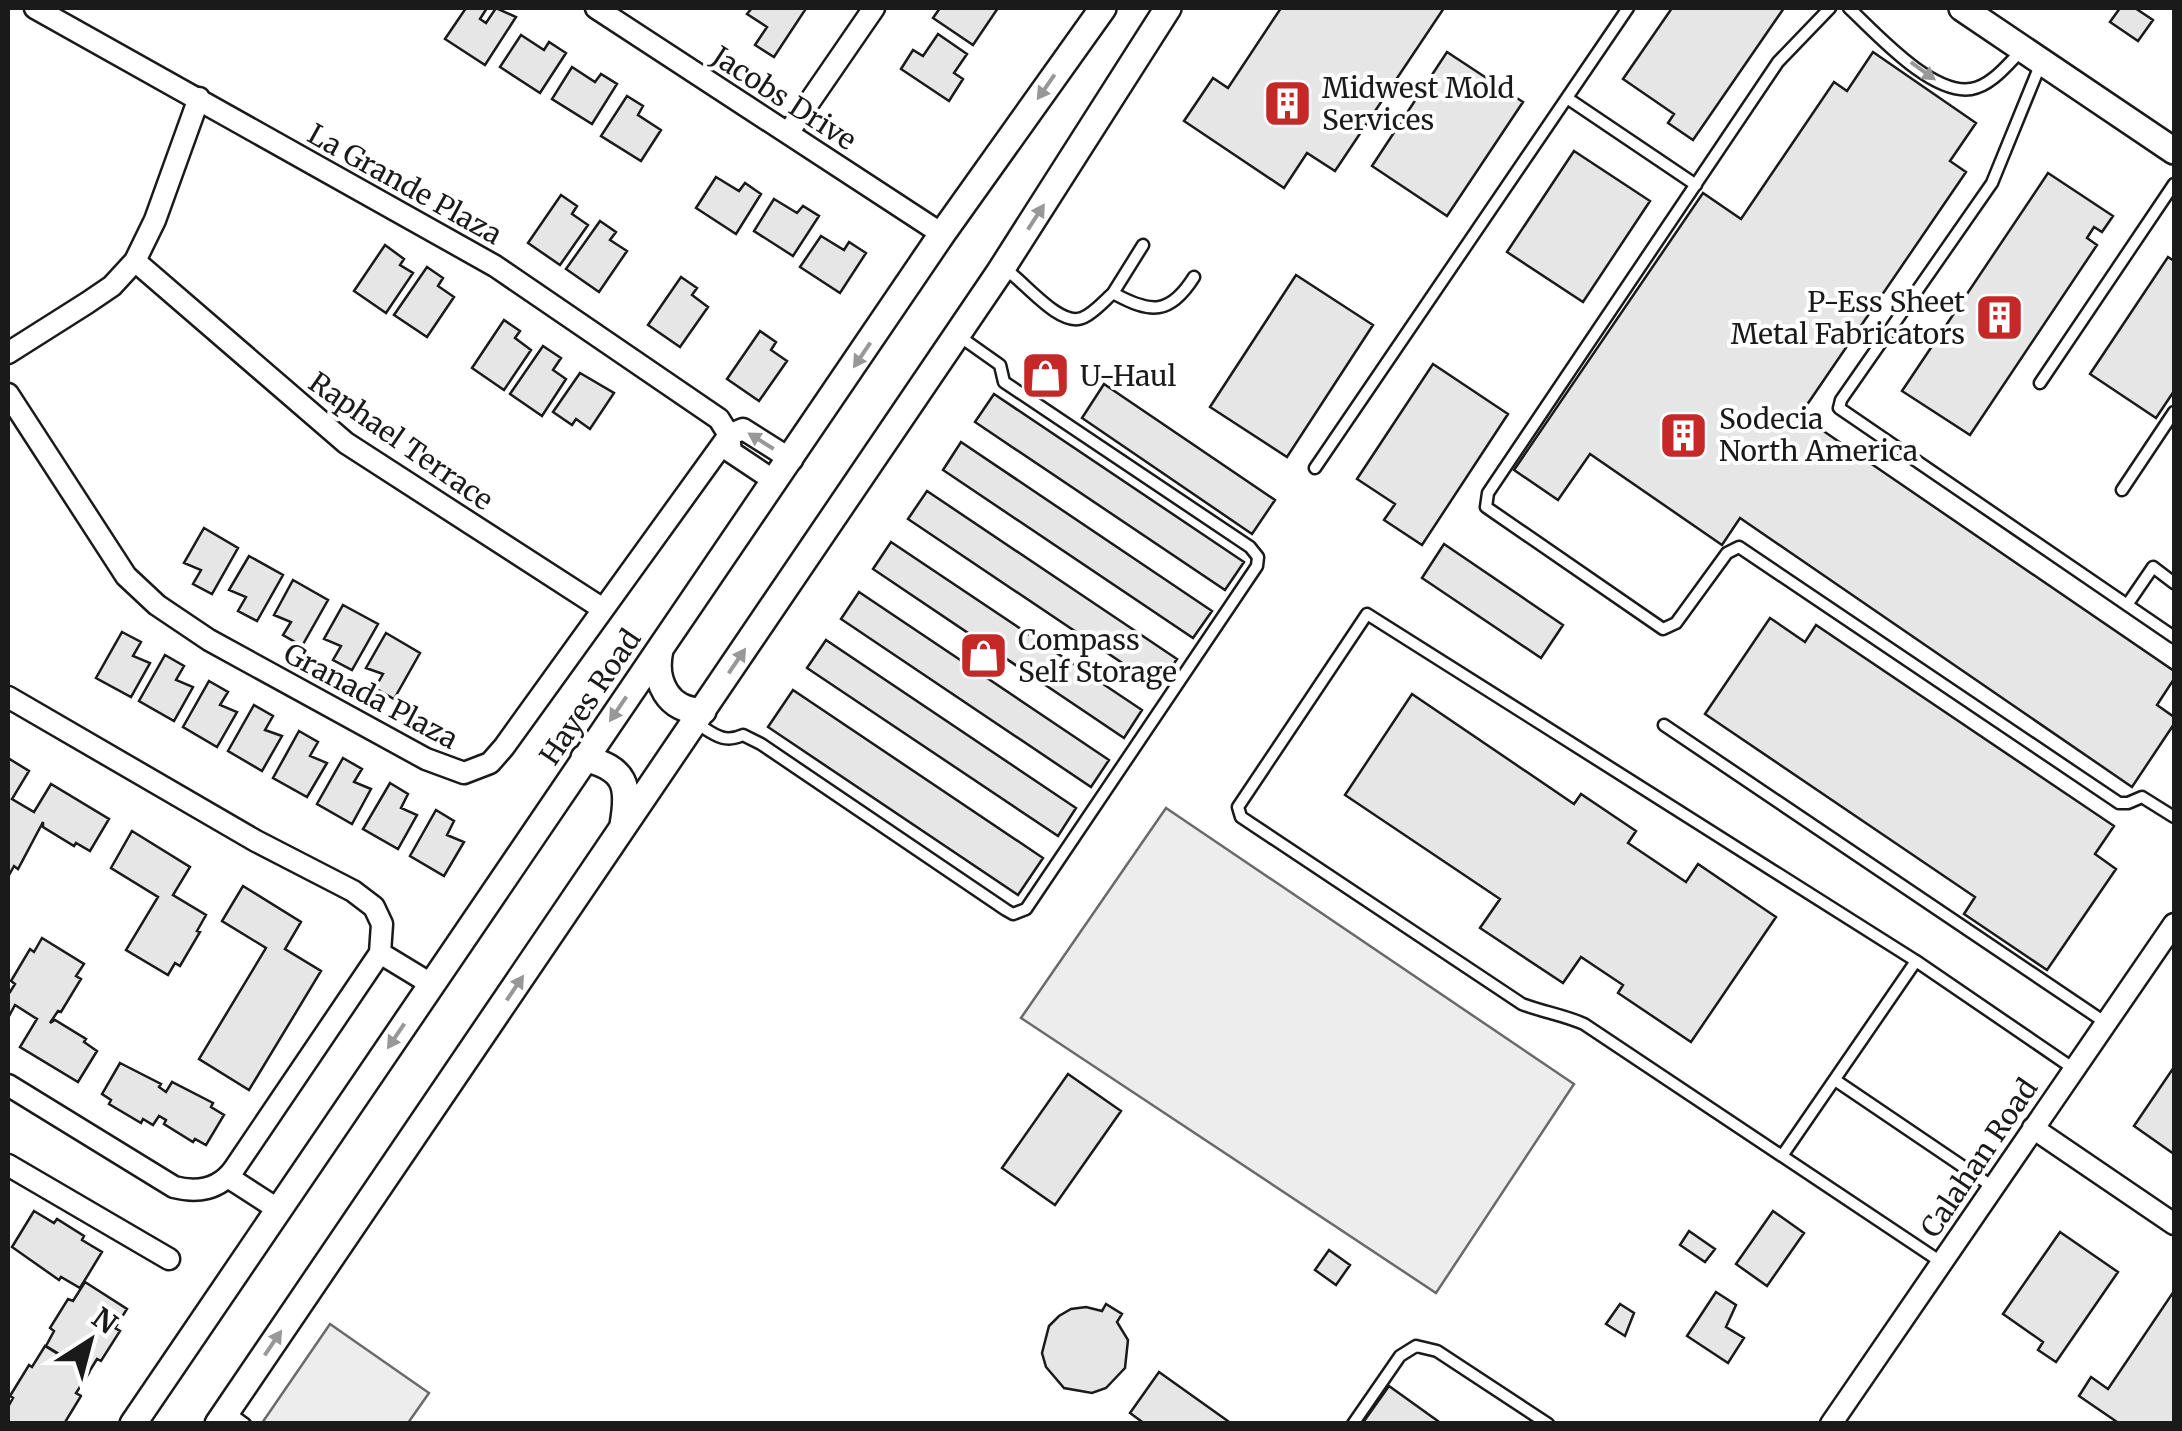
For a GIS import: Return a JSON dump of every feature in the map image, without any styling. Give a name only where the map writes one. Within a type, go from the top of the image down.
[{"type":"street","name":"La Grande Plaza","points":[[36,8],[495,266],[718,418],[729,435],[731,452],[776,482]]},
{"type":"street","name":"Jacobs Drive","points":[[596,8],[942,234]]},
{"type":"street","points":[[788,134],[874,8]]},
{"type":"street","name":"Hayes Road","points":[[133,1424],[584,758],[792,460],[942,234],[1103,8]]},
{"type":"street","points":[[1962,8],[2174,151]]},
{"type":"street","points":[[230,1419],[1003,268],[1159,11]]},
{"type":"street","points":[[8,353],[112,286],[135,261],[155,220],[199,98]]},
{"type":"street","name":"Raphael Terrace","points":[[135,261],[346,443],[603,609]]},
{"type":"street","name":"Granada Plaza","points":[[8,394],[126,576],[157,605],[209,640],[448,769],[464,773],[490,762],[729,435]]},
{"type":"street","name":"La Grande Plaza","points":[[729,435],[743,430],[792,460]]},
{"type":"street","points":[[662,645],[657,672],[661,688],[699,716]]},
{"type":"street","points":[[8,697],[256,841],[353,891],[374,908],[382,924],[380,953],[228,1178],[216,1186],[198,1191],[174,1186],[8,1085]]},
{"type":"street","points":[[584,758],[607,766],[621,778],[627,800],[622,830]]},
{"type":"street","name":"Calahan Road","points":[[1831,1424],[2174,924]]},
{"type":"street","points":[[380,953],[431,984]]},
{"type":"street","points":[[2033,1128],[2174,1224]]},
{"type":"street","points":[[8,1165],[169,1258]]},
{"type":"street","points":[[228,1178],[278,1210]]},
{"type":"lane","points":[[1315,468],[1628,8]]},
{"type":"lane","points":[[1830,8],[1787,50],[1488,492],[1486,507],[1663,629],[1676,623],[1727,554],[1739,547],[2119,802],[2128,804],[2142,796],[2174,817]]},
{"type":"lane","points":[[1849,8],[1925,74],[1945,86],[1971,89],[2032,56]]},
{"type":"lane","points":[[2032,56],[1992,183],[1840,400],[1839,408],[2174,638]]},
{"type":"lane","points":[[1566,98],[1696,185]]},
{"type":"lane","points":[[2040,383],[2174,184]]},
{"type":"lane","points":[[1003,268],[1058,316],[1072,321],[1086,318],[1113,293],[1143,246]]},
{"type":"lane","points":[[1113,293],[1134,305],[1165,306],[1179,301],[1194,278]]},
{"type":"lane","points":[[699,716],[721,739],[733,740],[743,735],[762,744],[1006,910],[1020,914],[1257,566],[1258,557],[1250,547],[1004,382],[1000,365],[957,334]]},
{"type":"lane","points":[[2122,490],[2174,412]]},
{"type":"lane","points":[[2127,605],[2153,567],[2174,582]]},
{"type":"lane","points":[[1941,1262],[1584,1024],[1522,1004],[1241,817],[1238,807],[1368,614],[1916,961],[2074,1069]]},
{"type":"lane","points":[[1664,725],[2106,1023]]},
{"type":"lane","points":[[1782,1156],[1916,961]]},
{"type":"lane","points":[[1835,1080],[1993,1187]]},
{"type":"lane","points":[[1353,1424],[1400,1356],[1416,1346],[1437,1351],[1548,1424]]},
{"type":"shaded area","points":[[1166,808],[1574,1084],[1436,1293],[1021,1018]]},
{"type":"shaded area","points":[[330,1324],[429,1393],[408,1423],[262,1423]]},
{"type":"building","points":[[466,8],[487,8],[480,19],[486,23],[496,8],[516,17],[485,65],[445,39]]},
{"type":"building","points":[[752,8],[805,10],[774,57],[755,45],[767,27],[747,14]]},
{"type":"building","points":[[940,8],[998,8],[973,45],[933,18]]},
{"type":"building","name":"Midwest Mold Services","points":[[1281,8],[1444,8],[1335,171],[1307,153],[1284,188],[1184,121],[1213,78],[1228,88]]},
{"type":"building","points":[[1672,8],[1784,8],[1693,140],[1668,123],[1674,114],[1623,79]]},
{"type":"building","points":[[2120,8],[2135,8],[2153,20],[2138,41],[2110,22]]},
{"type":"building","points":[[938,34],[967,54],[954,73],[963,79],[949,101],[901,69],[913,50],[923,56]]},
{"type":"building","points":[[521,35],[544,50],[549,42],[566,53],[540,93],[500,67]]},
{"type":"building","points":[[1447,52],[1523,102],[1447,216],[1372,166]]},
{"type":"building","name":"Sodecia North America","points":[[1873,52],[1976,123],[1950,161],[1966,172],[1800,415],[2174,671],[2174,679],[2157,705],[2174,717],[2174,724],[2132,787],[1740,518],[1722,545],[1590,454],[1558,500],[1514,470],[1703,193],[1741,219],[1834,82],[1847,91]]},
{"type":"building","points":[[572,67],[595,82],[601,74],[617,84],[592,124],[552,99]]},
{"type":"building","points":[[627,96],[643,106],[638,115],[661,130],[641,161],[601,136]]},
{"type":"building","points":[[1574,151],[1650,201],[1583,302],[1507,252]]},
{"type":"building","name":"P-Ess Sheet Metal Fabricators","points":[[2048,173],[2113,216],[2102,232],[2094,227],[2087,238],[2097,245],[1970,435],[1902,391]]},
{"type":"building","points":[[716,177],[739,191],[745,183],[761,194],[736,234],[696,208]]},
{"type":"building","points":[[561,195],[577,206],[572,214],[588,225],[560,265],[528,243]]},
{"type":"building","points":[[774,199],[797,213],[803,206],[819,216],[793,256],[754,231]]},
{"type":"building","points":[[600,221],[616,232],[610,240],[627,251],[599,292],[566,269]]},
{"type":"building","points":[[821,236],[844,250],[849,242],[866,253],[840,293],[800,267]]},
{"type":"building","points":[[385,245],[404,259],[400,265],[413,273],[386,313],[354,291]]},
{"type":"building","points":[[2168,257],[2174,261],[2174,391],[2156,418],[2090,374]]},
{"type":"building","points":[[427,267],[443,278],[438,286],[454,297],[427,337],[394,315]]},
{"type":"building","points":[[1296,275],[1373,325],[1287,457],[1210,407]]},
{"type":"building","points":[[681,277],[697,288],[692,295],[708,307],[680,347],[648,325]]},
{"type":"building","points":[[504,320],[520,331],[515,338],[531,350],[504,390],[472,368]]},
{"type":"building","points":[[760,331],[776,342],[771,350],[787,361],[759,401],[727,379]]},
{"type":"building","points":[[543,346],[561,358],[553,370],[566,379],[542,416],[510,394]]},
{"type":"building","points":[[1433,364],[1508,414],[1422,545],[1384,520],[1395,504],[1357,479]]},
{"type":"building","points":[[580,373],[614,393],[590,429],[576,419],[572,425],[553,412]]},
{"type":"building","points":[[1104,384],[1275,500],[1252,534],[1082,418]]},
{"type":"building","points":[[994,394],[1244,562],[1225,590],[975,422]]},
{"type":"building","points":[[961,442],[1212,611],[1193,638],[943,470]]},
{"type":"building","points":[[927,491],[1177,659],[1158,687],[908,519]]},
{"type":"building","points":[[204,528],[238,548],[212,594],[193,584],[201,570],[184,563]]},
{"type":"building","points":[[891,542],[1142,710],[1124,738],[873,569]]},
{"type":"building","points":[[1444,544],[1563,625],[1541,658],[1422,578]]},
{"type":"building","points":[[249,556],[283,575],[257,621],[238,611],[246,597],[229,590]]},
{"type":"building","points":[[293,580],[328,600],[302,646],[283,635],[291,622],[274,615]]},
{"type":"building","points":[[859,592],[1109,760],[1091,787],[841,619]]},
{"type":"building","points":[[343,605],[378,624],[352,670],[333,660],[341,646],[324,639]]},
{"type":"building","points":[[1770,618],[1805,642],[1816,625],[2114,826],[2095,854],[2116,869],[2047,970],[1964,914],[1975,897],[1705,714]]},
{"type":"building","points":[[122,632],[141,642],[133,656],[150,663],[131,697],[96,678]]},
{"type":"building","points":[[386,633],[420,653],[394,699],[375,688],[383,674],[366,668]]},
{"type":"building","points":[[826,640],[1076,808],[1058,836],[807,668]]},
{"type":"building","points":[[165,655],[184,666],[176,680],[193,687],[174,721],[139,701]]},
{"type":"building","points":[[209,681],[228,692],[220,705],[237,712],[217,747],[183,727]]},
{"type":"building","points":[[793,690],[1043,858],[1018,895],[768,727]]},
{"type":"building","points":[[1412,694],[1574,804],[1581,794],[1636,831],[1628,843],[1686,882],[1698,864],[1776,917],[1691,1042],[1618,993],[1623,985],[1581,957],[1563,983],[1480,928],[1500,899],[1345,795]]},
{"type":"building","points":[[254,705],[273,716],[265,730],[282,736],[262,771],[228,751]]},
{"type":"building","points":[[299,731],[318,742],[310,756],[327,763],[307,797],[273,778]]},
{"type":"building","points":[[8,758],[29,771],[12,799],[34,812],[51,784],[109,819],[90,851],[43,827],[43,822],[18,869],[14,866],[8,877]]},
{"type":"building","points":[[343,758],[362,769],[354,782],[371,789],[352,824],[317,804]]},
{"type":"building","points":[[390,783],[408,794],[401,808],[417,815],[398,849],[363,829]]},
{"type":"building","points":[[436,810],[454,821],[447,835],[464,842],[444,876],[410,856]]},
{"type":"building","points":[[132,831],[190,867],[173,895],[206,915],[180,966],[175,963],[168,975],[126,950],[158,897],[111,868]]},
{"type":"building","points":[[243,886],[301,922],[285,949],[321,971],[249,1090],[199,1059],[266,948],[222,921]]},
{"type":"building","points":[[42,938],[84,964],[76,976],[81,979],[50,1023],[55,1020],[86,1039],[84,1042],[97,1051],[78,1082],[20,1047],[37,1019],[15,1005],[8,1018],[8,991],[15,984],[11,981],[30,949],[34,952]]},
{"type":"building","points":[[120,1063],[161,1084],[159,1087],[166,1092],[172,1082],[213,1103],[211,1107],[224,1115],[206,1145],[195,1139],[193,1142],[164,1124],[166,1120],[159,1116],[153,1125],[143,1119],[141,1123],[109,1104],[111,1100],[102,1094]]},
{"type":"building","points":[[2174,1067],[2174,1154],[2134,1126]]},
{"type":"building","points":[[1068,1074],[1121,1111],[1055,1205],[1002,1168]]},
{"type":"building","points":[[34,1211],[54,1223],[57,1219],[102,1252],[80,1288],[61,1277],[59,1280],[12,1247]]},
{"type":"building","points":[[1773,1211],[1804,1233],[1767,1286],[1736,1264]]},
{"type":"building","points":[[1689,1231],[1715,1249],[1705,1262],[1680,1245]]},
{"type":"building","points":[[2060,1232],[2118,1272],[2056,1362],[2038,1350],[2043,1342],[2003,1314]]},
{"type":"building","points":[[1329,1250],[1350,1265],[1336,1285],[1315,1270]]},
{"type":"building","points":[[85,1282],[127,1309],[115,1328],[120,1331],[89,1372],[46,1346],[54,1331],[50,1328],[68,1299],[73,1301]]},
{"type":"building","points":[[2174,1291],[2174,1424],[2120,1424],[2079,1396],[2091,1377],[2108,1389]]},
{"type":"building","points":[[1716,1292],[1736,1305],[1726,1327],[1744,1338],[1728,1363],[1687,1336]]},
{"type":"building","points":[[1106,1304],[1122,1314],[1117,1322],[1128,1340],[1125,1368],[1106,1388],[1092,1393],[1064,1388],[1046,1367],[1042,1353],[1049,1326],[1071,1309],[1102,1311]]},
{"type":"building","points":[[1620,1304],[1634,1313],[1625,1336],[1606,1324]]},
{"type":"building","points":[[45,1346],[89,1373],[76,1393],[81,1396],[64,1424],[9,1424],[8,1407],[13,1398],[10,1396]]},
{"type":"building","points":[[1159,1372],[1232,1424],[1145,1424],[1130,1413]]},
{"type":"building","points":[[1389,1386],[1442,1424],[1362,1424]]},
{"type":"place","name":"Midwest Mold Services","points":[[1287,104]]},
{"type":"place","name":"P-Ess Sheet Metal Fabricators","points":[[2000,318]]},
{"type":"place","name":"U-Haul","points":[[1045,376]]},
{"type":"place","name":"Sodecia North America","points":[[1684,435]]},
{"type":"place","name":"Compass Self Storage","points":[[983,656]]}]
